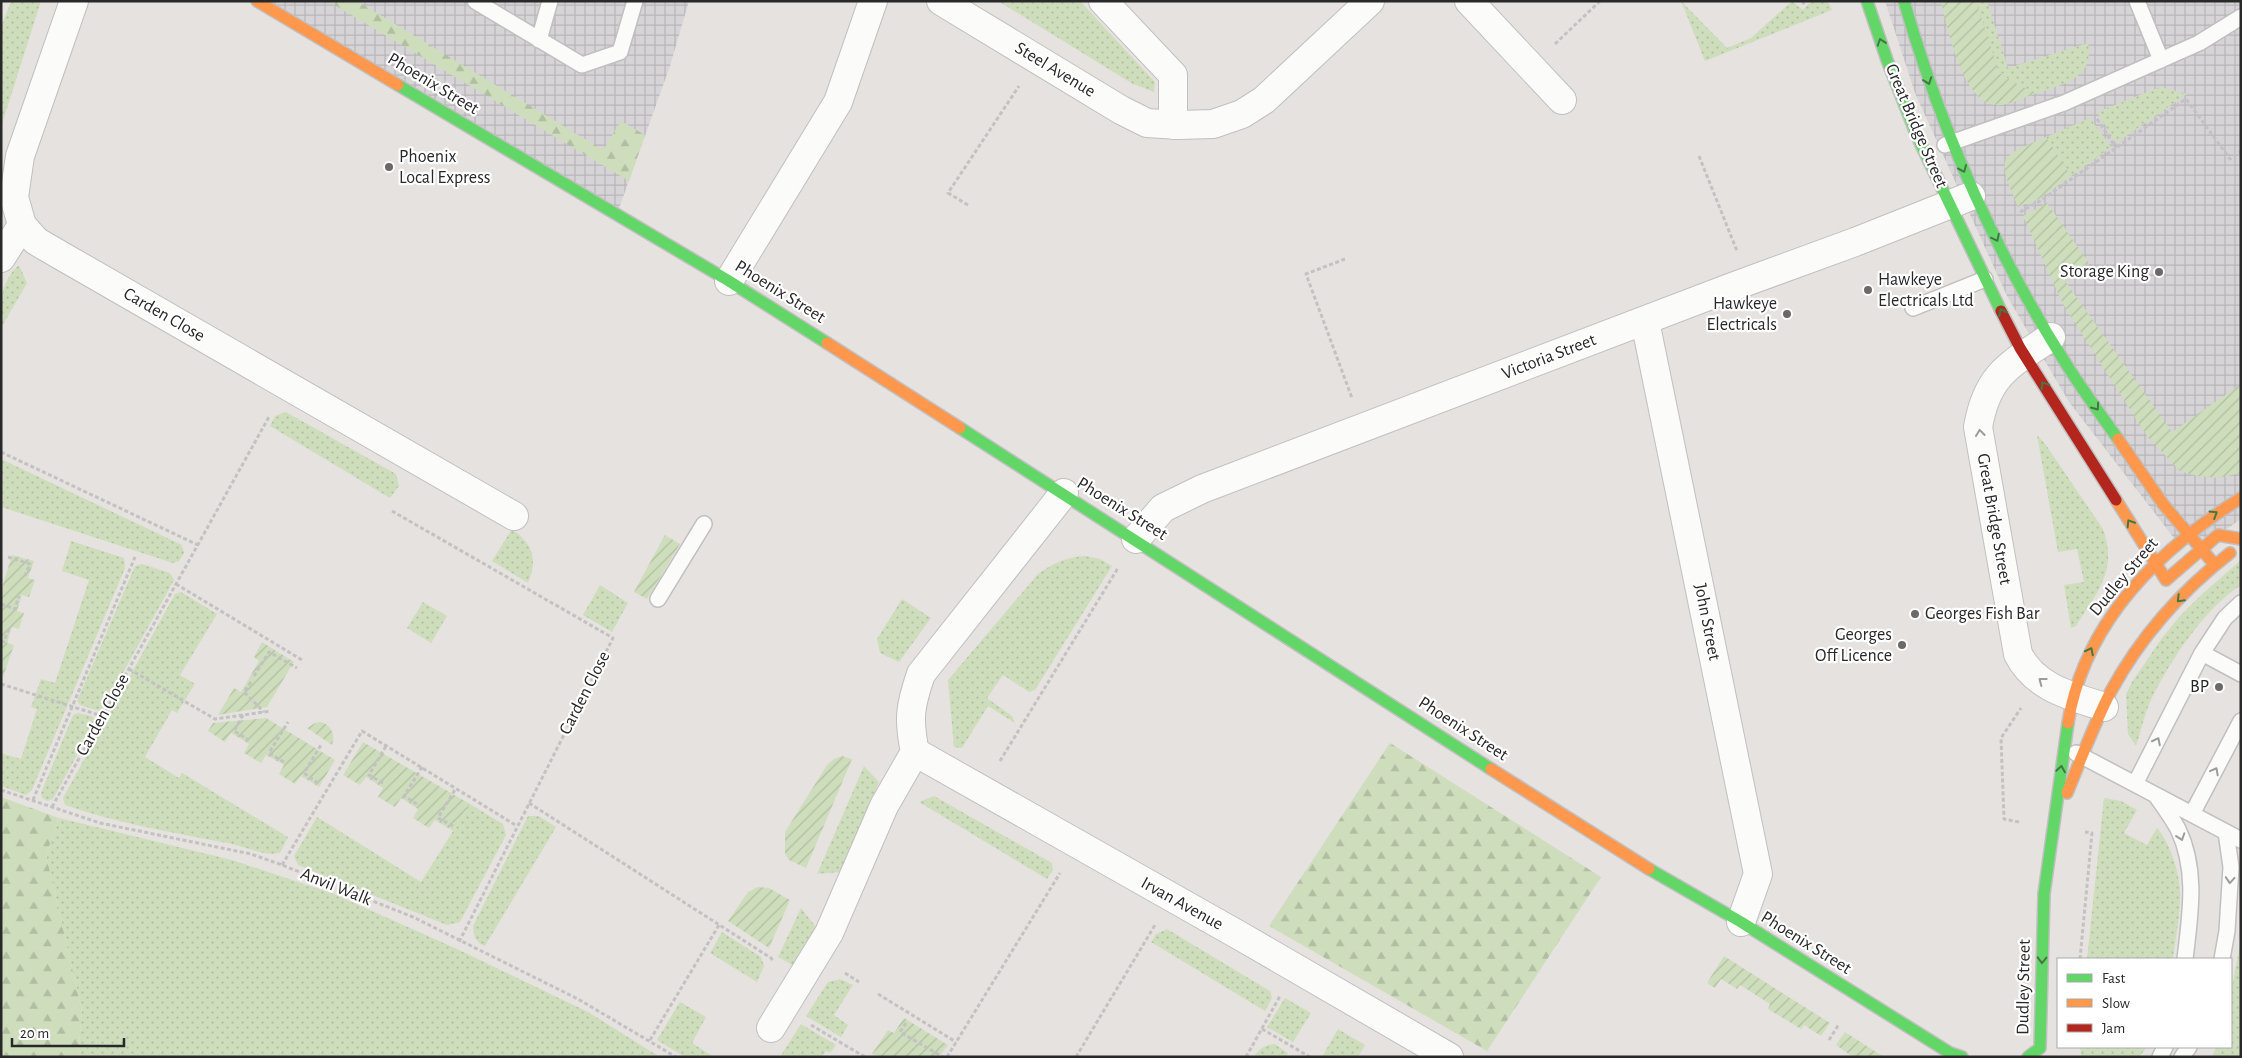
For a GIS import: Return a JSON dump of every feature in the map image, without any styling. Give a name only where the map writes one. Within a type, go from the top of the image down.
[{"type":"main road","name":"Phoenix Street","points":[[257,1],[729,281],[1136,539],[1620,851],[1741,922],[1950,1053],[1962,1057]]},
{"type":"main road","name":"Great Bridge Street","points":[[1867,1],[1887,60],[1925,152],[1985,279],[2025,355],[2166,580],[2218,535],[2241,539]]},
{"type":"main road","name":"Great Bridge Street","points":[[1904,1],[1922,64],[1952,143],[2012,271],[2068,367],[2163,504],[2215,565]]},
{"type":"main road","name":"Dudley Street","points":[[2024,1054],[2040,1048],[2043,912],[2052,827],[2069,716],[2082,668],[2100,633],[2121,604],[2156,564],[2188,533],[2209,517],[2241,498]]},
{"type":"main road","name":"Dudley Street","points":[[2052,827],[2111,692],[2137,649],[2164,614],[2215,565],[2241,545]]},
{"type":"main road","name":"Dudley Street","points":[[2043,912],[2056,944]]},
{"type":"main road","name":"Dudley Street","points":[[2032,954],[2043,912]]},
{"type":"street","name":"Carden Close","points":[[74,1],[20,156],[14,197],[22,225],[36,241],[514,516]]},
{"type":"street","points":[[729,281],[838,102],[873,1]]},
{"type":"street","name":"Steel Avenue","points":[[941,1],[1122,110],[1147,123],[1173,124],[1213,124],[1242,114],[1264,100],[1370,1]]},
{"type":"street","points":[[1103,1],[1173,75],[1173,124]]},
{"type":"street","points":[[1469,1],[1562,100]]},
{"type":"street","name":"Victoria Street","points":[[1136,539],[1163,508],[1202,489],[1975,194]]},
{"type":"street","points":[[1,258],[22,225]]},
{"type":"street","name":"John Street","points":[[1645,321],[1758,874],[1741,922]]},
{"type":"street","name":"Great Bridge Street","points":[[2050,337],[1997,376],[1984,399],[1978,428],[2018,654],[2024,665],[2040,681],[2055,690],[2104,707]]},
{"type":"street","points":[[770,1028],[828,933],[884,806],[915,752],[910,730],[911,704],[921,674],[1064,493]]},
{"type":"street","name":"Irvan Avenue","points":[[915,752],[1242,937],[1448,1057]]},
{"type":"lane","points":[[475,1],[582,65],[620,52],[635,1]]},
{"type":"lane","points":[[540,40],[550,1]]},
{"type":"lane","points":[[2137,1],[2161,60]]},
{"type":"lane","points":[[1925,152],[2085,93],[2199,43],[2241,17]]},
{"type":"lane","points":[[1913,308],[1985,279]]},
{"type":"lane","points":[[658,599],[704,524]]},
{"type":"lane","points":[[2135,784],[2202,653],[2224,618],[2241,603]]},
{"type":"lane","points":[[2202,653],[2241,674]]},
{"type":"lane","points":[[2192,814],[2241,721]]},
{"type":"lane","points":[[2064,747],[2241,840]]},
{"type":"lane","points":[[2156,795],[2178,830],[2189,863],[2192,889],[2185,958]]},
{"type":"lane","points":[[2222,958],[2231,866],[2226,832]]},
{"type":"path","points":[[1531,67],[1600,1]]},
{"type":"path","points":[[1802,1],[1805,5]]},
{"type":"path","points":[[968,205],[948,193],[1021,83]]},
{"type":"path","points":[[2085,93],[2095,116],[2116,148]]},
{"type":"path","points":[[2012,216],[2040,201],[2186,99],[2230,159],[2241,151]]},
{"type":"path","points":[[1699,156],[1737,252]]},
{"type":"path","points":[[1345,259],[1306,274],[1355,406]]},
{"type":"path","name":"Carden Close","points":[[52,807],[273,410]]},
{"type":"path","points":[[1,452],[198,545]]},
{"type":"path","name":"Carden Close","points":[[392,511],[613,638],[459,942]]},
{"type":"path","points":[[8,557],[30,564],[25,576]]},
{"type":"path","points":[[33,800],[135,557]]},
{"type":"path","points":[[997,765],[1121,563]]},
{"type":"path","points":[[176,584],[302,660]]},
{"type":"path","points":[[1,604],[15,609],[19,596]]},
{"type":"path","points":[[1,641],[4,642],[9,628]]},
{"type":"path","points":[[254,676],[270,652],[297,668]]},
{"type":"path","points":[[129,669],[216,719],[271,711]]},
{"type":"path","points":[[2004,819],[2001,738],[2040,681]]},
{"type":"path","points":[[251,682],[244,692],[265,712]]},
{"type":"path","points":[[1,684],[102,716]]},
{"type":"path","points":[[243,715],[234,731],[249,740]]},
{"type":"path","points":[[284,762],[269,753],[288,722]]},
{"type":"path","points":[[282,865],[362,731],[517,826]]},
{"type":"path","points":[[318,783],[304,773],[321,745]]},
{"type":"path","points":[[383,783],[369,775],[386,746]]},
{"type":"path","points":[[417,804],[404,796],[422,767]]},
{"type":"path","points":[[453,826],[438,818],[456,788]]},
{"type":"path","name":"Anvil Walk","points":[[1,790],[100,823],[252,854],[282,865],[413,917],[459,942],[578,999],[676,1057]]},
{"type":"path","points":[[528,803],[771,958]]},
{"type":"path","points":[[2080,958],[2092,833]]},
{"type":"path","points":[[947,1057],[1065,866]]},
{"type":"path","points":[[1076,1057],[1159,918]]},
{"type":"path","points":[[650,1040],[718,925]]},
{"type":"path","points":[[1246,1057],[1283,991]]},
{"type":"path","points":[[878,994],[956,1042]]},
{"type":"path","points":[[1829,1040],[1841,1020]]},
{"type":"path","points":[[803,1021],[865,1057]]},
{"type":"path","points":[[906,1022],[900,1032],[943,1057]]},
{"type":"path","points":[[1262,1029],[1310,1057]]},
{"type":"shaded area","points":[[257,1],[689,1],[670,66],[617,214]]},
{"type":"shaded area","points":[[1885,1],[2241,1],[2241,519],[2218,535],[2177,542],[2069,402],[2007,296],[1915,93]]},
{"type":"green space","points":[[11,1],[41,1],[1,127],[1,27]]},
{"type":"green space","points":[[328,1],[357,1],[603,150],[621,121],[645,135],[629,181]]},
{"type":"green space","points":[[998,1],[1080,1],[1155,82],[1154,92],[1133,84]]},
{"type":"green space","points":[[1681,1],[1727,48],[1751,38],[1792,1],[1803,10],[1811,1],[1828,1],[1832,10],[1705,61]]},
{"type":"green space","points":[[1941,1],[1976,1],[1999,73],[2035,94],[2001,105],[1988,103],[1977,94],[1967,81],[1959,65]]},
{"type":"green space","points":[[1976,1],[1987,1],[2008,68],[2088,43],[2089,55],[2086,65],[2074,78],[2035,94],[1999,73]]},
{"type":"green space","points":[[2160,87],[2187,94],[2116,143],[2097,112]]},
{"type":"green space","points":[[2090,118],[2111,147],[2071,176],[2046,137]]},
{"type":"green space","points":[[2046,137],[2071,176],[2039,199],[2018,207],[2007,178],[2005,162],[2009,155],[2017,150]]},
{"type":"green space","points":[[2047,203],[2089,263],[2065,281],[2172,432],[2241,384],[2241,473],[2218,478],[2197,476],[2180,471],[2147,436],[2063,304],[2023,216]]},
{"type":"green space","points":[[19,265],[27,283],[1,328],[2,301],[5,285],[8,278]]},
{"type":"green space","points":[[286,412],[396,474],[399,486],[390,498],[270,426],[275,416]]},
{"type":"green space","points":[[2037,435],[2046,445],[2103,529],[2107,544],[2107,569],[2103,581],[2076,626],[2071,628],[2064,585],[2084,582],[2077,549],[2058,552]]},
{"type":"green space","points":[[1,459],[182,545],[184,553],[179,561],[173,563],[1,507]]},
{"type":"green space","points":[[512,529],[525,540],[532,553],[533,567],[528,583],[492,561]]},
{"type":"green space","points":[[665,535],[680,544],[647,599],[634,592]]},
{"type":"green space","points":[[71,541],[124,558],[125,568],[32,790],[26,795],[1,786],[1,753],[21,759],[37,709],[31,707],[41,679],[55,683],[89,580],[62,571]]},
{"type":"green space","points":[[12,555],[34,561],[28,578],[35,580],[29,597],[22,595],[17,611],[24,613],[19,629],[12,627],[7,643],[14,645],[3,677],[1,675],[1,591]]},
{"type":"green space","points":[[1085,556],[1100,559],[1112,566],[1035,690],[1029,692],[1003,675],[987,698],[1012,716],[1015,723],[988,706],[962,748],[954,747],[948,680],[1038,574],[1060,561]]},
{"type":"green space","points":[[2241,560],[2241,585],[2227,595],[2201,622],[2177,654],[2150,702],[2136,746],[2128,734],[2126,694],[2132,682],[2162,638],[2180,616]]},
{"type":"green space","points":[[142,564],[170,573],[174,580],[103,709],[99,711],[80,705],[77,701],[135,566]]},
{"type":"green space","points":[[600,585],[628,603],[612,632],[583,615]]},
{"type":"green space","points":[[181,592],[217,614],[180,675],[195,684],[177,713],[172,710],[145,757],[179,778],[182,773],[288,837],[280,853],[262,853],[232,844],[148,828],[106,818],[65,805],[63,798],[175,594]]},
{"type":"green space","points":[[902,599],[931,618],[899,662],[880,653],[877,639]]},
{"type":"green space","points":[[423,602],[447,616],[431,643],[407,628]]},
{"type":"green space","points":[[262,642],[294,662],[267,707],[218,715],[234,688],[241,692],[259,661],[254,657]]},
{"type":"green space","points":[[78,713],[92,716],[96,720],[53,799],[47,801],[42,798],[41,793],[73,715]]},
{"type":"green space","points":[[266,718],[335,760],[319,787],[301,776],[295,784],[279,774],[284,765],[266,755],[261,763],[244,753],[249,744],[231,733],[225,742],[208,731],[213,723]]},
{"type":"green space","points":[[320,722],[327,725],[332,731],[332,745],[307,728]]},
{"type":"green space","points":[[363,742],[470,804],[453,831],[435,820],[429,828],[413,818],[418,809],[401,798],[395,807],[378,797],[383,788],[366,777],[360,785],[343,775]]},
{"type":"green space","points":[[1390,743],[1601,877],[1487,1051],[1269,926]]},
{"type":"green space","points":[[842,756],[852,759],[806,868],[789,860],[785,854],[785,832],[827,765],[834,759]]},
{"type":"green space","points":[[864,766],[879,782],[840,872],[817,874]]},
{"type":"green space","points":[[934,796],[1052,863],[1053,870],[1047,879],[919,802]]},
{"type":"green space","points":[[1,797],[59,818],[46,855],[82,1011],[78,1057],[1,1057]]},
{"type":"green space","points":[[2104,798],[2121,801],[2137,810],[2124,833],[2147,845],[2157,828],[2162,835],[2171,851],[2177,870],[2180,889],[2179,913],[2173,958],[2087,958]]},
{"type":"green space","points":[[470,804],[503,824],[506,835],[460,922],[447,925],[298,865],[294,856],[317,817],[421,882]]},
{"type":"green space","points":[[528,816],[539,816],[556,827],[485,946],[476,939],[473,926]]},
{"type":"green space","points":[[59,818],[232,860],[334,894],[457,949],[588,1012],[660,1057],[78,1057],[82,1011],[46,855]]},
{"type":"green space","points":[[758,887],[769,888],[790,900],[769,948],[728,921],[748,892]]},
{"type":"green space","points":[[801,908],[816,927],[796,967],[778,957]]},
{"type":"green space","points":[[1167,929],[1270,991],[1272,998],[1265,1011],[1151,942],[1156,934]]},
{"type":"green space","points":[[722,932],[761,957],[764,966],[757,982],[710,953]]},
{"type":"green space","points":[[2241,940],[2241,1057],[2212,1057],[2216,1048],[2232,1048],[2232,986]]},
{"type":"green space","points":[[1724,956],[1830,1023],[1821,1036],[1804,1025],[1801,1029],[1768,1009],[1770,1004],[1740,985],[1737,989],[1721,979],[1715,988],[1707,983]]},
{"type":"green space","points":[[840,979],[853,985],[834,1015],[848,1025],[841,1037],[806,1016],[828,982]]},
{"type":"green space","points":[[1285,998],[1311,1013],[1293,1042],[1267,1027]]},
{"type":"green space","points":[[680,1002],[706,1017],[692,1043],[714,1057],[685,1057],[657,1040]]},
{"type":"green space","points":[[904,1018],[948,1045],[939,1057],[884,1057],[872,1054],[888,1030],[894,1033]]},
{"type":"green space","points":[[801,1024],[836,1045],[830,1053],[826,1051],[822,1057],[780,1057]]},
{"type":"green space","points":[[1338,1029],[1365,1045],[1358,1057],[1322,1057]]},
{"type":"green space","points":[[1845,1032],[1884,1057],[1853,1057],[1836,1045]]},
{"type":"green space","points":[[1275,1044],[1288,1053],[1286,1057],[1254,1057],[1263,1047]]},
{"type":"green space","points":[[2080,1048],[2146,1048],[2139,1057],[2081,1057]]},
{"type":"traffic: fast","points":[[1867,1],[1887,60],[1917,136],[2001,311]]},
{"type":"traffic: fast","points":[[1904,1],[1935,97],[1953,144],[1994,236],[2042,324],[2074,376],[2118,439]]},
{"type":"traffic: fast","points":[[398,85],[729,281],[827,343]]},
{"type":"traffic: fast","points":[[960,428],[1491,769]]},
{"type":"traffic: fast","points":[[2028,1057],[2040,1048],[2044,894],[2068,723]]},
{"type":"traffic: fast","points":[[1649,869],[1741,922],[1950,1053],[1962,1057]]},
{"type":"traffic: slow","points":[[257,1],[398,85]]},
{"type":"traffic: slow","points":[[827,343],[960,428]]},
{"type":"traffic: slow","points":[[2118,439],[2163,504],[2215,565]]},
{"type":"traffic: slow","points":[[2068,723],[2077,687],[2090,653],[2108,622],[2129,592],[2181,541],[2210,518],[2241,498]]},
{"type":"traffic: slow","points":[[2116,500],[2166,580],[2218,535],[2241,539]]},
{"type":"traffic: slow","points":[[2067,793],[2105,703],[2135,652],[2179,599],[2230,553]]},
{"type":"traffic: slow","points":[[1491,769],[1649,869]]},
{"type":"traffic: jam","points":[[2001,311],[2020,348],[2116,500]]},
{"type":"place","name":"Phoenix Local Express","points":[[389,167]]},
{"type":"place","name":"Storage King","points":[[2159,272]]},
{"type":"place","name":"Hawkeye Electricals Ltd","points":[[1868,290]]},
{"type":"place","name":"Hawkeye Electricals","points":[[1787,314]]},
{"type":"place","name":"Georges Fish Bar","points":[[1915,614]]},
{"type":"place","name":"Georges Off Licence","points":[[1902,645]]},
{"type":"place","name":"BP","points":[[2219,687]]}]
